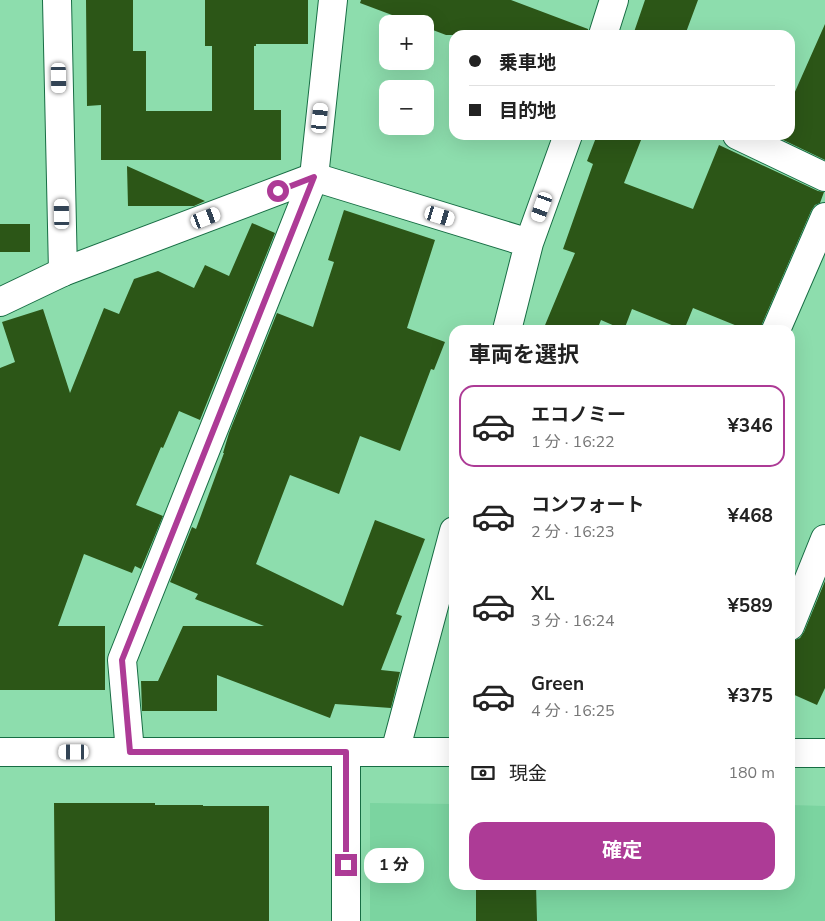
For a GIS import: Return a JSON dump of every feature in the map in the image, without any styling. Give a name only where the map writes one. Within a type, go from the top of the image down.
[{"type":"street","points":[[57,0],[63,272]]},
{"type":"street","points":[[130,752],[122,660],[314,177],[333,0]]},
{"type":"street","points":[[605,30],[614,0]]},
{"type":"street","points":[[507,325],[529,243],[566,140]]},
{"type":"street","points":[[747,140],[825,177]]},
{"type":"street","points":[[0,302],[63,272],[314,177],[529,243]]},
{"type":"street","points":[[778,325],[825,217]]},
{"type":"street","points":[[795,614],[825,539]]},
{"type":"street","points":[[395,752],[449,549]]},
{"type":"street","points":[[0,752],[449,752]]},
{"type":"street","points":[[346,752],[346,921]]},
{"type":"street","points":[[795,753],[825,753]]},
{"type":"shaded area","points":[[370,803],[449,804],[449,890],[795,890],[795,805],[825,806],[825,921],[370,921]]},
{"type":"building","points":[[86,0],[133,0],[133,51],[146,51],[146,111],[212,111],[212,46],[205,46],[205,0],[308,0],[308,44],[256,44],[254,46],[254,110],[281,110],[281,160],[101,160],[101,105],[87,106]]},
{"type":"building","points":[[361,0],[511,0],[588,30],[449,30],[449,35],[446,35],[434,30],[434,15],[392,15],[360,3]]},
{"type":"building","points":[[645,0],[698,0],[687,30],[635,30]]},
{"type":"building","points":[[825,24],[825,160],[783,140],[795,140],[795,92]]},
{"type":"building","points":[[595,140],[641,140],[624,183],[693,209],[719,145],[818,191],[824,192],[820,203],[815,205],[811,211],[762,325],[735,325],[693,308],[686,325],[672,325],[632,309],[626,325],[612,325],[601,320],[599,325],[545,325],[575,253],[563,249],[593,164],[587,161]]},
{"type":"building","points":[[127,166],[205,201],[194,206],[128,206]]},
{"type":"building","points":[[344,210],[435,240],[407,328],[445,342],[434,370],[431,369],[400,451],[360,436],[339,494],[290,475],[256,564],[343,606],[375,520],[425,539],[396,614],[402,616],[381,670],[400,672],[391,708],[335,704],[330,718],[217,675],[217,711],[142,711],[141,681],[158,681],[183,626],[264,626],[195,599],[198,594],[170,582],[192,527],[196,529],[224,453],[229,433],[277,313],[313,327],[334,262],[328,260]]},
{"type":"building","points":[[252,223],[275,233],[200,420],[179,411],[136,505],[163,516],[141,569],[135,566],[132,573],[84,554],[58,626],[105,626],[105,690],[0,690],[0,368],[15,362],[2,322],[43,309],[70,393],[104,308],[119,314],[134,279],[158,271],[194,288],[205,265],[229,276]]},
{"type":"building","points":[[0,224],[30,224],[30,252],[0,252]]},
{"type":"building","points":[[825,581],[825,688],[817,705],[795,695],[795,640],[800,638]]},
{"type":"building","points":[[54,803],[269,806],[269,921],[55,921]]},
{"type":"building","points":[[476,890],[536,890],[537,921],[476,921]]},
{"type":"route","points":[[278,191],[314,177],[122,660],[130,752],[346,752],[346,865]]}]
